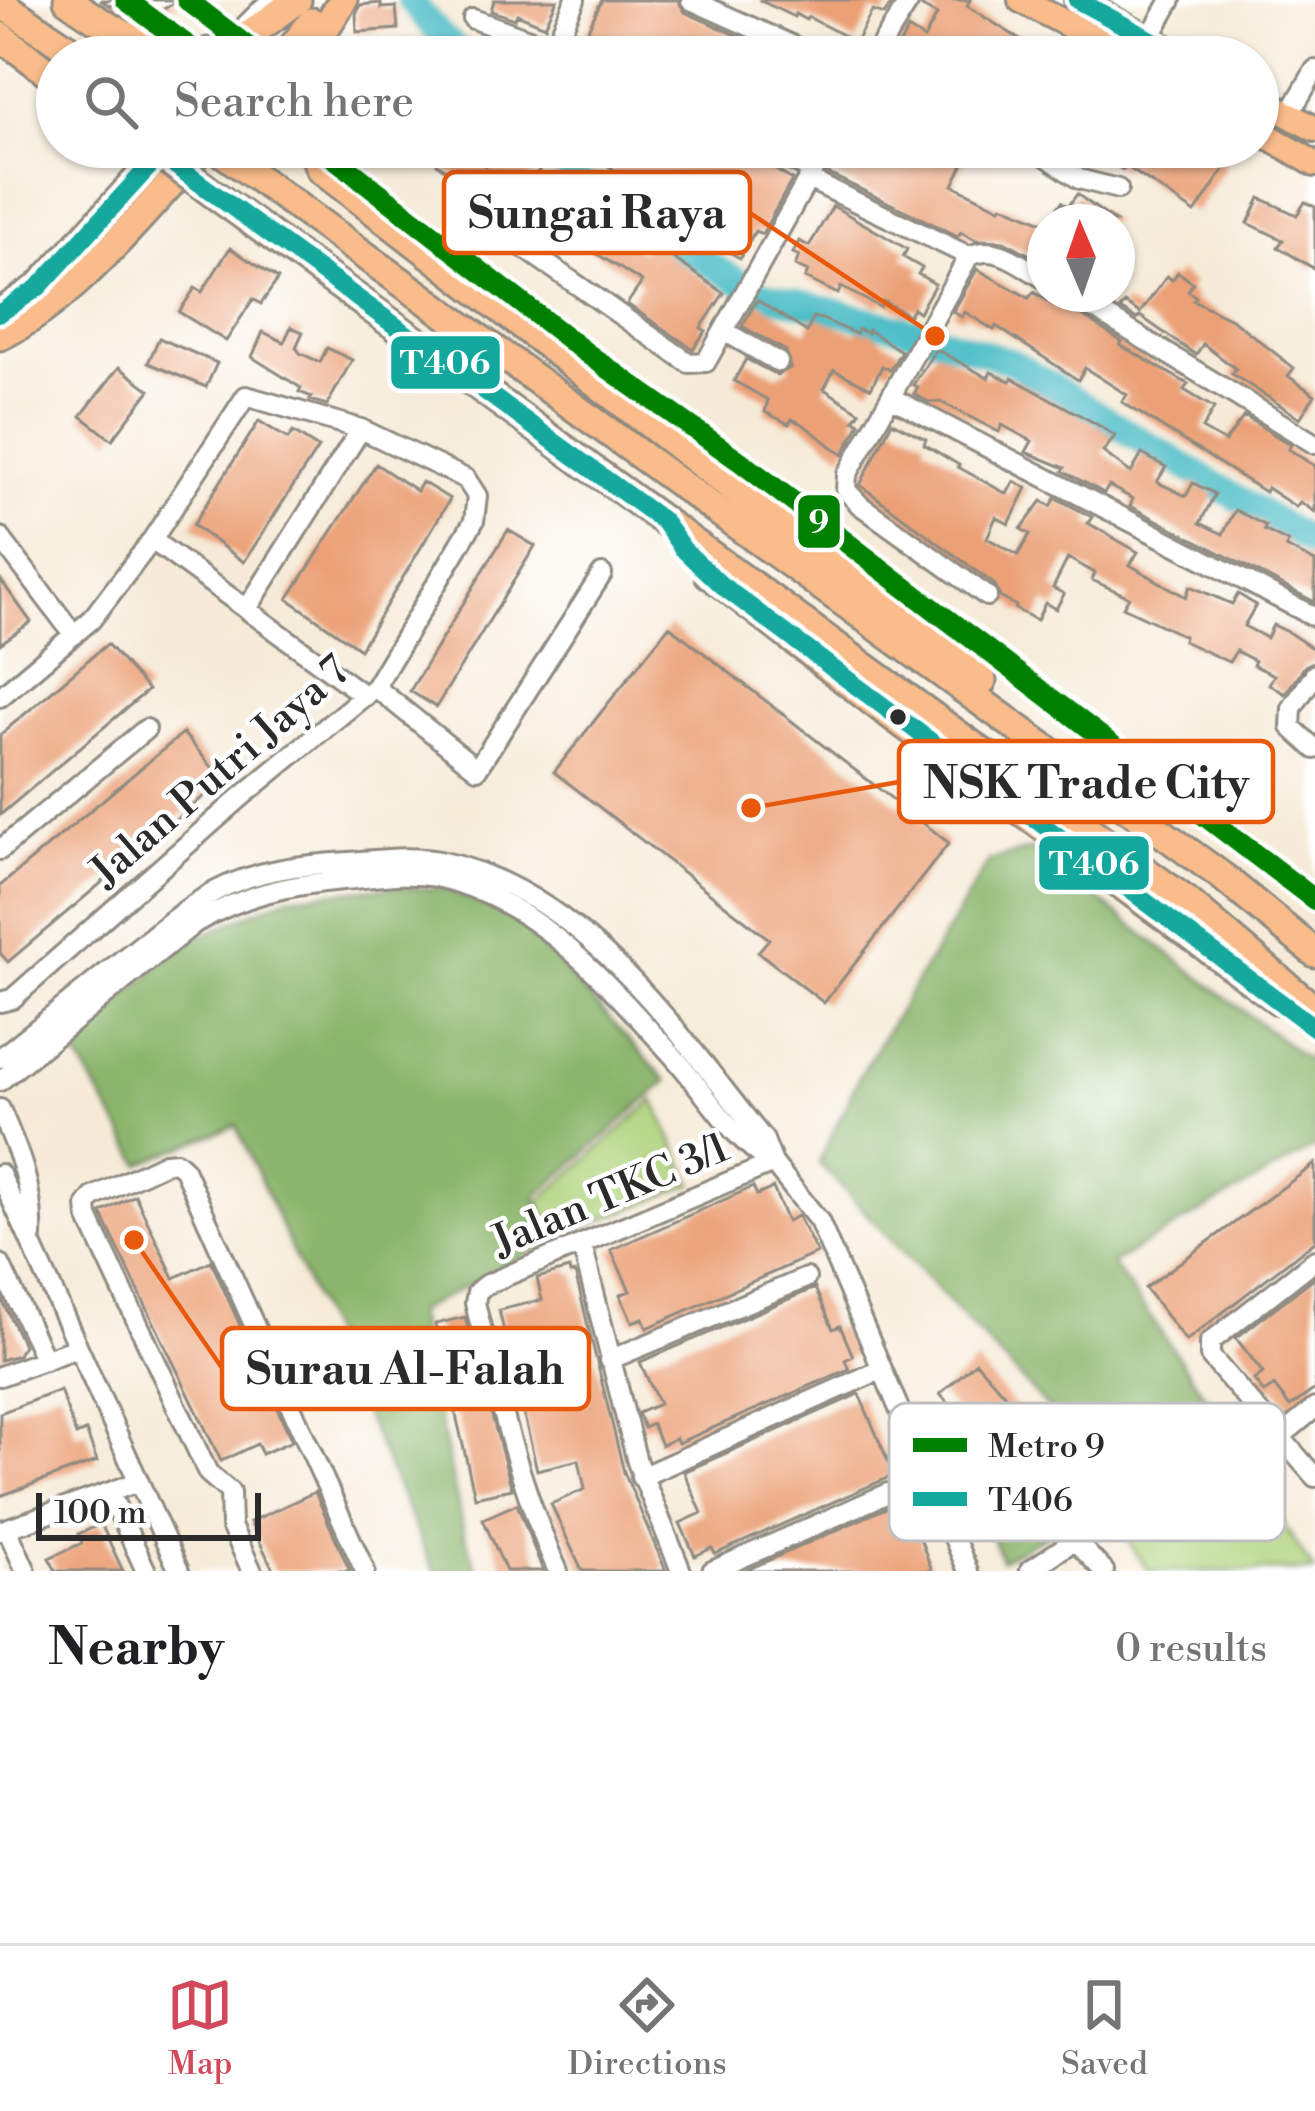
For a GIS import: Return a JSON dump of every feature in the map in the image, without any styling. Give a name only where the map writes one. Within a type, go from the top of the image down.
[{"type":"highway","points":[[68,0],[130,36]]},
{"type":"highway","points":[[249,36],[319,1]]},
{"type":"highway","points":[[275,36],[319,1]]},
{"type":"highway","points":[[298,36],[319,1]]},
{"type":"highway","points":[[312,36],[319,1]]},
{"type":"highway","points":[[0,3],[50,36]]},
{"type":"highway","points":[[0,36],[36,66]]},
{"type":"highway","points":[[0,60],[36,75]]},
{"type":"highway","points":[[0,313],[39,287],[148,168]]},
{"type":"highway","points":[[179,168],[1188,902],[1315,1010]]},
{"type":"highway","points":[[0,336],[22,326],[65,292],[184,168]]},
{"type":"highway","points":[[244,168],[1223,877],[1315,953]]},
{"type":"highway","points":[[320,168],[1193,842],[1223,877]]},
{"type":"highway","points":[[663,520],[683,548],[721,585],[1315,1028]]},
{"type":"main road","points":[[1021,0],[1090,36]]},
{"type":"main road","points":[[1077,0],[1143,36]]},
{"type":"main road","points":[[1279,110],[1315,129]]},
{"type":"main road","points":[[1279,143],[1315,164]]},
{"type":"street","points":[[235,36],[271,0]]},
{"type":"street","points":[[559,36],[575,0]]},
{"type":"street","points":[[692,0],[772,36]]},
{"type":"street","points":[[889,36],[910,0]]},
{"type":"street","points":[[1151,36],[1171,0]]},
{"type":"street","points":[[473,19],[527,36]]},
{"type":"street","points":[[1289,115],[1315,70]]},
{"type":"street","points":[[799,168],[969,256]]},
{"type":"street","points":[[509,238],[689,363],[706,362],[816,168]]},
{"type":"street","points":[[1063,168],[1079,179],[1118,189]]},
{"type":"street","points":[[987,596],[860,505],[846,490],[847,475],[969,256],[982,250],[998,251],[1027,268]]},
{"type":"street","points":[[1099,312],[1315,444]]},
{"type":"street","points":[[724,331],[778,362]]},
{"type":"street","points":[[0,697],[91,620],[152,540],[246,396],[361,430],[247,608]]},
{"type":"street","points":[[892,398],[1315,617]]},
{"type":"street","name":"Jalan Putri Jaya 7","points":[[0,1002],[12,999],[240,798],[370,692],[474,521],[477,496],[466,478],[361,430]]},
{"type":"street","points":[[0,537],[74,635]]},
{"type":"street","points":[[152,540],[477,769],[602,574]]},
{"type":"street","points":[[1315,674],[1292,707],[1291,728],[1315,749]]},
{"type":"street","points":[[0,850],[146,729]]},
{"type":"street","points":[[0,1058],[186,909],[218,890],[285,867],[398,858],[435,860],[470,869],[512,886],[582,933],[640,990],[764,1140],[773,1163],[819,1221],[894,1403]]},
{"type":"street","points":[[2,1080],[195,923],[225,906],[292,885],[398,875],[432,877],[505,903],[571,950],[679,1062],[749,1149],[773,1163]]},
{"type":"street","points":[[0,1109],[25,1165],[34,1203],[32,1240]]},
{"type":"street","points":[[252,1571],[231,1526],[230,1492],[208,1472],[88,1217],[87,1205],[93,1197],[165,1163],[176,1162],[184,1169],[365,1571]]},
{"type":"street","name":"Jalan TKC 3/1","points":[[558,1571],[530,1509],[477,1292],[773,1163]]},
{"type":"street","points":[[0,1174],[179,1571]]},
{"type":"street","points":[[583,1245],[641,1477],[681,1571]]},
{"type":"street","points":[[1250,1403],[1210,1357],[1210,1342],[1315,1260]]},
{"type":"street","points":[[0,1264],[45,1360]]},
{"type":"street","points":[[610,1360],[806,1278]]},
{"type":"street","points":[[22,1310],[54,1296]]},
{"type":"street","points":[[0,1376],[76,1348]]},
{"type":"street","points":[[641,1477],[880,1370]]},
{"type":"street","points":[[1285,1433],[1315,1408]]},
{"type":"street","points":[[1285,1443],[1315,1477]]},
{"type":"street","points":[[26,1571],[3,1530],[138,1482]]},
{"type":"street","points":[[110,1492],[146,1571]]},
{"type":"street","points":[[712,1571],[888,1492]]},
{"type":"street","points":[[955,1541],[968,1571]]},
{"type":"street","points":[[1030,1570],[1077,1543],[1104,1571]]},
{"type":"green space","points":[[1033,849],[1315,1066],[1315,1147],[1112,1263],[1211,1403],[1043,1403],[819,1163],[859,1077],[989,861]]},
{"type":"green space","points":[[389,887],[445,889],[517,920],[667,1081],[536,1197],[549,1243],[416,1312],[464,1533],[478,1571],[434,1571],[236,1125],[141,1164],[70,1044],[185,943],[289,896]]},
{"type":"green space","points":[[654,1100],[693,1184],[554,1239],[540,1201]]},
{"type":"green space","points":[[1285,1526],[1314,1571],[1149,1571],[1128,1541],[1285,1541]]},
{"type":"green space","points":[[994,1541],[1035,1541],[1001,1560]]},
{"type":"building","points":[[100,0],[180,0],[140,22]]},
{"type":"building","points":[[494,0],[557,0],[545,26],[517,14],[515,19],[491,11]]},
{"type":"building","points":[[602,0],[678,0],[685,12],[738,36],[585,36]]},
{"type":"building","points":[[759,0],[894,0],[884,15],[872,11],[859,36],[844,36],[808,17],[794,17]]},
{"type":"building","points":[[923,0],[970,0],[967,6],[1015,36],[926,36],[937,15],[922,7]]},
{"type":"building","points":[[381,3],[381,8],[396,7],[398,29],[357,32],[360,5]]},
{"type":"building","points":[[443,168],[541,168],[532,174],[504,220],[472,198],[478,190]]},
{"type":"building","points":[[773,168],[792,180],[762,234],[755,231],[740,258],[637,202],[640,196],[608,181],[613,169]]},
{"type":"building","points":[[829,168],[962,168],[953,185],[1027,215],[1027,253],[1004,241],[976,240],[961,232],[958,236],[827,173]]},
{"type":"building","points":[[1129,168],[1225,168],[1195,213]]},
{"type":"building","points":[[1077,194],[1091,204],[1070,204]]},
{"type":"building","points":[[1260,198],[1297,215],[1305,202],[1315,207],[1315,269],[1278,247],[1283,240],[1248,223]]},
{"type":"building","points":[[540,206],[585,230],[592,220],[641,252],[648,241],[724,293],[693,349],[627,304],[642,282],[565,234],[554,252],[532,237],[541,223],[533,218]]},
{"type":"building","points":[[833,206],[907,249],[903,257],[922,268],[918,274],[935,284],[919,312],[913,308],[909,315],[883,301],[880,307],[841,287],[838,294],[805,278],[808,272],[795,266],[799,256],[793,253],[799,241],[809,246]]},
{"type":"building","points":[[230,248],[278,279],[261,304],[253,299],[226,341],[179,312],[195,288],[202,292]]},
{"type":"building","points":[[977,269],[1027,297],[1027,312],[1077,312],[1120,345],[1188,384],[1184,390],[1214,408],[1202,429],[1225,442],[1244,416],[1291,445],[1288,449],[1315,466],[1315,512],[1300,502],[1296,507],[1267,488],[1265,492],[1122,402],[1127,395],[1085,368],[1078,380],[996,326],[994,330],[965,312],[962,317],[953,312]]},
{"type":"building","points":[[1178,272],[1193,283],[1188,291],[1196,297],[1193,300],[1233,320],[1294,368],[1288,376],[1315,395],[1300,418],[1232,374],[1236,369],[1203,344],[1196,355],[1140,316],[1137,319],[1125,312],[1140,313],[1167,276],[1172,280]]},
{"type":"building","points":[[757,300],[807,332],[813,317],[856,334],[858,329],[868,330],[901,351],[890,370],[882,366],[871,388],[834,370],[824,389],[860,412],[854,420],[860,423],[843,455],[804,425],[792,419],[789,424],[765,412],[768,400],[734,381],[746,359],[777,375],[790,368],[786,351],[742,326]]},
{"type":"building","points":[[291,327],[303,332],[296,347],[300,353],[320,362],[327,348],[352,360],[327,405],[310,400],[312,397],[299,392],[301,388],[252,357],[263,332],[284,342]]},
{"type":"building","points":[[159,338],[217,363],[206,387],[148,363]]},
{"type":"building","points":[[936,349],[988,378],[991,372],[1012,378],[1100,426],[1115,436],[1103,452],[1131,473],[1142,454],[1166,467],[1157,482],[1186,496],[1193,483],[1215,494],[1200,523],[1223,534],[1235,510],[1266,526],[1264,530],[1288,542],[1286,547],[1315,562],[1315,602],[1130,506],[1133,499],[1109,486],[1104,493],[1063,471],[1065,468],[1026,452],[1032,441],[1002,425],[999,432],[941,402],[914,394],[918,387],[913,385]]},
{"type":"building","points":[[119,367],[150,390],[112,440],[81,416]]},
{"type":"building","points":[[259,421],[288,439],[293,432],[318,448],[244,562],[193,525]]},
{"type":"building","points":[[892,422],[926,439],[924,444],[1007,494],[1014,481],[1027,488],[1009,524],[996,517],[987,538],[1018,555],[1030,534],[1021,529],[1042,501],[1051,506],[1056,498],[1092,517],[1088,523],[1138,552],[1130,565],[1186,597],[1190,586],[1232,604],[1238,594],[1256,605],[1244,626],[1267,638],[1273,625],[1288,632],[1315,650],[1315,661],[1305,666],[1285,694],[1269,684],[1274,675],[1253,665],[1255,661],[1236,651],[1229,662],[1123,607],[1129,597],[1092,580],[1095,573],[1068,558],[1053,588],[1064,594],[1056,609],[1045,603],[1037,620],[1015,609],[1000,597],[995,585],[860,485]]},
{"type":"building","points":[[376,464],[417,491],[422,482],[450,499],[360,649],[288,599]]},
{"type":"building","points":[[508,530],[535,546],[436,707],[410,691]]},
{"type":"building","points":[[0,579],[31,622],[0,644]]},
{"type":"building","points":[[669,626],[949,843],[824,1003],[758,952],[769,939],[554,772]]},
{"type":"building","points":[[107,644],[148,690],[0,815],[0,735]]},
{"type":"building","points":[[183,733],[223,780],[8,962],[0,953],[0,886]]},
{"type":"building","points":[[1315,1164],[1315,1241],[1186,1341],[1145,1288]]},
{"type":"building","points":[[753,1187],[757,1195],[773,1188],[787,1221],[798,1216],[817,1253],[647,1328],[643,1318],[632,1322],[620,1295],[630,1291],[611,1250]]},
{"type":"building","points":[[135,1195],[174,1278],[211,1261],[292,1441],[262,1454],[257,1444],[221,1461],[101,1213]]},
{"type":"building","points":[[569,1269],[570,1274],[575,1273],[624,1472],[666,1571],[582,1571],[551,1504],[585,1489],[579,1460],[537,1470],[499,1310],[542,1300],[537,1278]]},
{"type":"building","points":[[1315,1277],[1315,1389],[1290,1407],[1274,1386],[1264,1393],[1254,1380],[1263,1373],[1236,1338]]},
{"type":"building","points":[[815,1288],[833,1329],[840,1326],[853,1356],[845,1360],[849,1369],[678,1443],[676,1438],[661,1445],[652,1424],[644,1428],[638,1413],[659,1404],[640,1362]]},
{"type":"building","points":[[0,1296],[23,1345],[18,1355],[0,1360]]},
{"type":"building","points":[[465,1317],[512,1489],[475,1497],[435,1324]]},
{"type":"building","points":[[976,1362],[1012,1403],[948,1403],[940,1394]]},
{"type":"building","points":[[60,1390],[76,1435],[86,1431],[97,1461],[0,1496],[0,1413]]},
{"type":"building","points":[[859,1394],[889,1463],[889,1477],[715,1554],[712,1548],[695,1556],[680,1523],[702,1513],[684,1472]]},
{"type":"building","points":[[315,1492],[350,1571],[274,1571],[250,1522]]},
{"type":"building","points":[[517,1504],[543,1571],[506,1571],[483,1519]]},
{"type":"building","points":[[889,1507],[889,1541],[921,1541],[932,1571],[745,1571]]},
{"type":"building","points":[[101,1524],[123,1571],[56,1571],[49,1558],[82,1543],[78,1534]]},
{"type":"waterway","points":[[410,0],[441,36]]},
{"type":"waterway","points":[[567,168],[592,196],[627,222],[670,241],[757,292],[935,336],[1012,362],[1315,545]]},
{"type":"metro line","name":"9","points":[[126,0],[175,36]]},
{"type":"metro line","name":"9","points":[[187,0],[234,36]]},
{"type":"metro line","name":"9","points":[[347,168],[1315,900]]},
{"type":"transit line","name":"T406","points":[[1077,0],[1144,36]]},
{"type":"transit line","name":"T406","points":[[0,313],[39,287],[148,168]]},
{"type":"transit line","name":"T406","points":[[179,168],[663,521],[683,549],[721,585],[1315,1028]]},
{"type":"place","name":"Sungai Raya","points":[[935,336]]},
{"type":"place","name":"NSK Trade City","points":[[751,808]]},
{"type":"place","name":"Surau Al-Falah","points":[[134,1240]]}]
